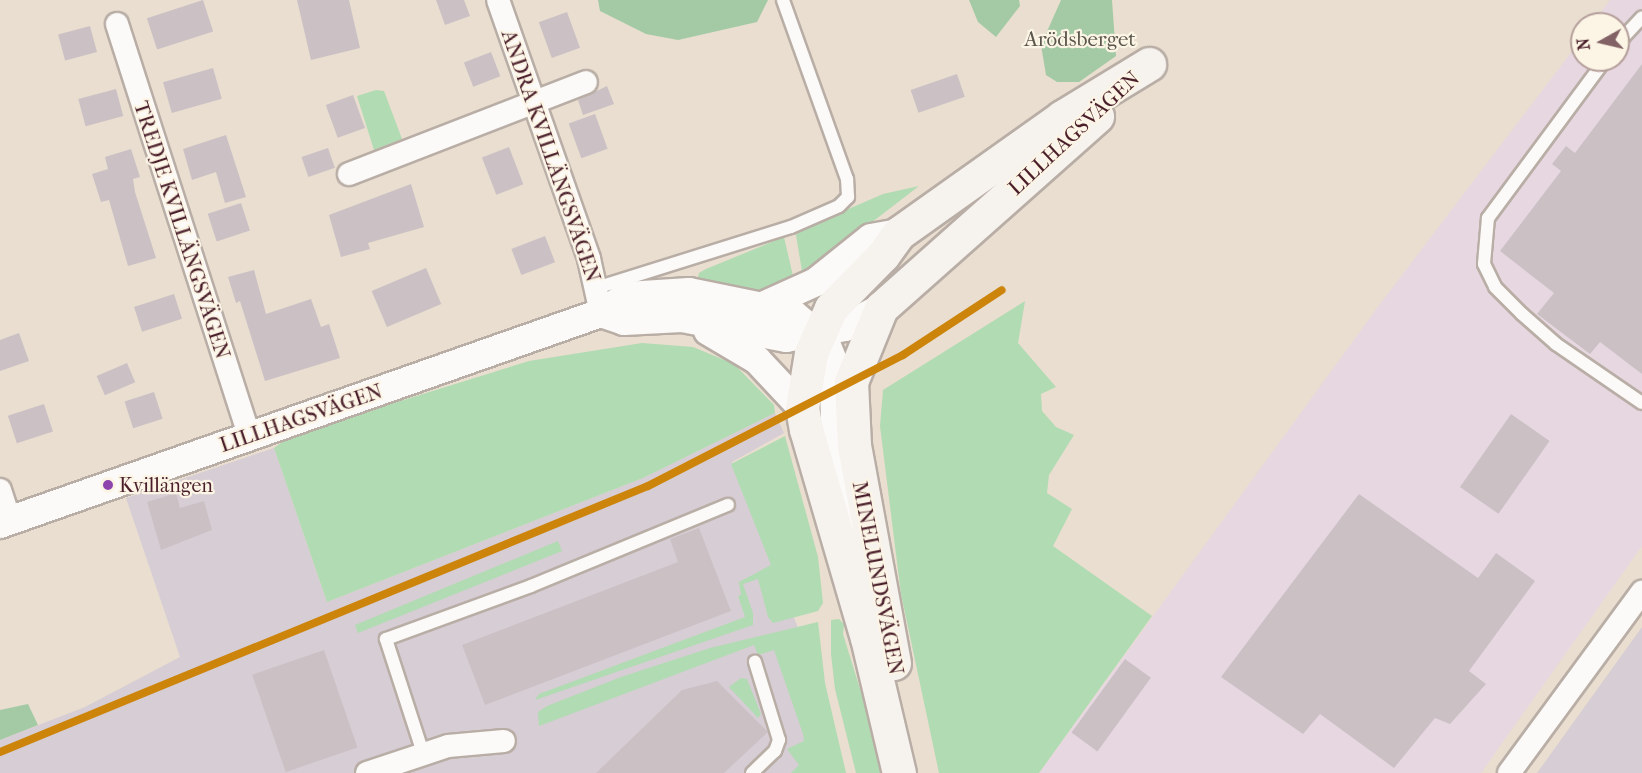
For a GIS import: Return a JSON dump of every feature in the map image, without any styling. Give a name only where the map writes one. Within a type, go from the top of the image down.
[{"type":"main road","name":"LILLHAGSVÄGEN","points":[[802,408],[806,370],[818,334],[845,289],[884,255],[899,233],[1062,117],[1149,64],[1119,98],[881,308],[851,382]]},
{"type":"main road","name":"MINELUNDSVÄGEN","points":[[851,382],[854,445],[918,773]]},
{"type":"main road","name":"MINELUNDSVÄGEN","points":[[802,408],[867,638],[899,773]]},
{"type":"street","name":"ANDRA KVILLÄNGSVÄGEN","points":[[498,0],[536,103],[599,300]]},
{"type":"street","name":"TREDJE KVILLÄNGSVÄGEN","points":[[117,24],[249,436]]},
{"type":"street","points":[[349,174],[586,82]]},
{"type":"street","name":"LILLHAGSVÄGEN","points":[[765,305],[816,282],[871,238],[899,233]]},
{"type":"street","name":"LILLHAGSVÄGEN","points":[[5,522],[249,436],[599,300],[666,292],[689,292],[765,305],[792,313],[818,334],[833,361],[833,417],[844,488],[852,501],[883,603]]},
{"type":"street","name":"LILLHAGSVÄGEN","points":[[599,300],[624,321],[682,318],[786,338],[818,334],[845,327],[881,308]]},
{"type":"street","points":[[682,318],[757,360],[802,408]]},
{"type":"street","points":[[0,490],[5,522]]},
{"type":"street","points":[[1509,773],[1642,592]]},
{"type":"street","points":[[367,773],[448,746],[504,741]]},
{"type":"lane","points":[[599,300],[791,227],[839,206],[849,197],[847,179],[783,0]]},
{"type":"lane","points":[[1630,30],[1642,17]]},
{"type":"lane","points":[[1596,72],[1488,218],[1484,264],[1495,287],[1556,344],[1642,403]]},
{"type":"lane","points":[[423,753],[386,639],[531,586],[728,505]]},
{"type":"lane","points":[[752,773],[775,751],[778,740],[755,662]]},
{"type":"shaded area","points":[[1610,0],[1642,0],[1642,546],[1481,773],[1039,773],[1380,304],[1570,54],[1570,72],[1630,72],[1630,12],[1601,12]]},
{"type":"shaded area","points":[[775,413],[784,433],[732,462],[822,688],[844,773],[0,773],[0,740],[85,707],[180,657],[126,498],[274,448],[327,602],[643,478]]},
{"type":"shaded area","points":[[1642,627],[1642,773],[1537,773]]},
{"type":"green space","points":[[598,0],[768,0],[757,22],[678,40],[646,34],[600,11]]},
{"type":"green space","name":"Arödsberget","points":[[969,0],[1019,0],[1020,6],[996,37],[978,22]]},
{"type":"green space","name":"Arödsberget","points":[[1061,0],[1112,0],[1116,56],[1079,82],[1057,82],[1046,75],[1041,45]]},
{"type":"green space","points":[[376,90],[384,91],[402,139],[374,150],[357,96]]},
{"type":"green space","points":[[919,186],[811,269],[802,271],[796,235],[800,230],[883,194]]},
{"type":"green space","points":[[784,237],[793,276],[786,285],[764,292],[751,292],[697,281],[699,273],[706,269]]},
{"type":"green space","points":[[1025,301],[1018,343],[1056,387],[1041,394],[1042,411],[1056,427],[1074,435],[1049,475],[1047,493],[1072,509],[1053,546],[1152,616],[1039,773],[939,773],[901,594],[880,426],[883,390]]},
{"type":"green space","points":[[642,343],[693,347],[734,364],[774,405],[775,413],[643,478],[327,602],[274,448],[294,434],[529,361]]},
{"type":"green space","points":[[785,436],[818,557],[823,603],[818,611],[773,623],[768,617],[758,579],[743,584],[753,613],[753,625],[535,700],[539,694],[745,617],[738,596],[741,595],[739,582],[771,565],[731,464]]},
{"type":"green space","points":[[558,541],[562,551],[358,633],[355,625]]},
{"type":"green space","points":[[839,619],[844,624],[843,634],[886,773],[856,773],[835,689],[831,654],[831,620]]},
{"type":"green space","points":[[818,622],[825,683],[846,773],[791,773],[799,765],[787,749],[804,741],[803,734],[774,650],[758,655],[754,645],[539,726],[538,712],[547,706],[621,677],[710,648]]},
{"type":"green space","points":[[741,678],[747,679],[761,714],[758,718],[729,687]]},
{"type":"green space","points":[[28,704],[38,725],[0,740],[0,710]]},
{"type":"building","points":[[203,0],[213,31],[157,50],[147,18]]},
{"type":"building","points":[[297,0],[349,0],[360,48],[311,60]]},
{"type":"building","points":[[436,0],[464,0],[470,16],[445,25]]},
{"type":"building","points":[[567,12],[580,48],[552,58],[539,22]]},
{"type":"building","points":[[90,26],[97,52],[65,61],[58,35]]},
{"type":"building","points":[[491,52],[500,76],[473,87],[464,62]]},
{"type":"building","points":[[1642,64],[1642,374],[1600,342],[1590,354],[1537,314],[1554,293],[1500,251],[1561,171],[1552,164],[1566,146],[1575,153]]},
{"type":"building","points":[[213,68],[222,99],[172,113],[163,82]]},
{"type":"building","points":[[957,74],[965,97],[918,113],[911,90]]},
{"type":"building","points":[[607,86],[614,104],[583,115],[578,100]]},
{"type":"building","points":[[116,89],[123,116],[86,126],[78,99]]},
{"type":"building","points":[[353,95],[365,128],[338,138],[326,105]]},
{"type":"building","points":[[595,114],[608,149],[581,158],[569,124]]},
{"type":"building","points":[[226,135],[246,197],[225,203],[216,172],[192,180],[183,149]]},
{"type":"building","points":[[509,147],[523,184],[496,195],[482,157]]},
{"type":"building","points":[[328,148],[335,168],[308,177],[302,157]]},
{"type":"building","points":[[131,149],[140,177],[133,179],[135,192],[156,258],[128,266],[109,200],[101,202],[92,174],[108,169],[105,157]]},
{"type":"building","points":[[411,184],[424,227],[368,243],[370,249],[341,257],[329,215]]},
{"type":"building","points":[[241,203],[250,231],[217,241],[208,214]]},
{"type":"building","points":[[545,236],[555,262],[521,275],[511,249]]},
{"type":"building","points":[[426,268],[441,304],[387,327],[372,291]]},
{"type":"building","points":[[254,270],[266,314],[311,299],[321,327],[329,324],[340,358],[265,381],[240,301],[236,303],[228,277]]},
{"type":"building","points":[[174,294],[182,319],[142,332],[134,307]]},
{"type":"building","points":[[19,333],[29,361],[0,371],[0,340]]},
{"type":"building","points":[[127,363],[135,382],[105,395],[97,376]]},
{"type":"building","points":[[154,392],[163,419],[133,428],[125,402]]},
{"type":"building","points":[[44,404],[53,432],[17,443],[8,416]]},
{"type":"building","points":[[1511,414],[1550,441],[1498,514],[1460,487]]},
{"type":"building","points":[[176,493],[180,508],[204,501],[212,530],[161,550],[147,502]]},
{"type":"building","points":[[1359,494],[1478,578],[1496,553],[1535,581],[1469,671],[1486,684],[1450,724],[1435,718],[1394,768],[1320,714],[1303,734],[1221,677]]},
{"type":"building","points":[[699,528],[731,611],[485,705],[462,645],[678,562],[670,539]]},
{"type":"building","points":[[324,650],[358,747],[286,772],[252,675]]},
{"type":"building","points":[[1125,659],[1151,678],[1097,751],[1072,733]]},
{"type":"building","points":[[717,681],[768,732],[724,773],[596,773],[682,690]]},
{"type":"transit line","points":[[0,752],[648,486],[903,355],[1002,290]]},
{"type":"place","name":"Kvillängen","points":[[108,485]]}]
